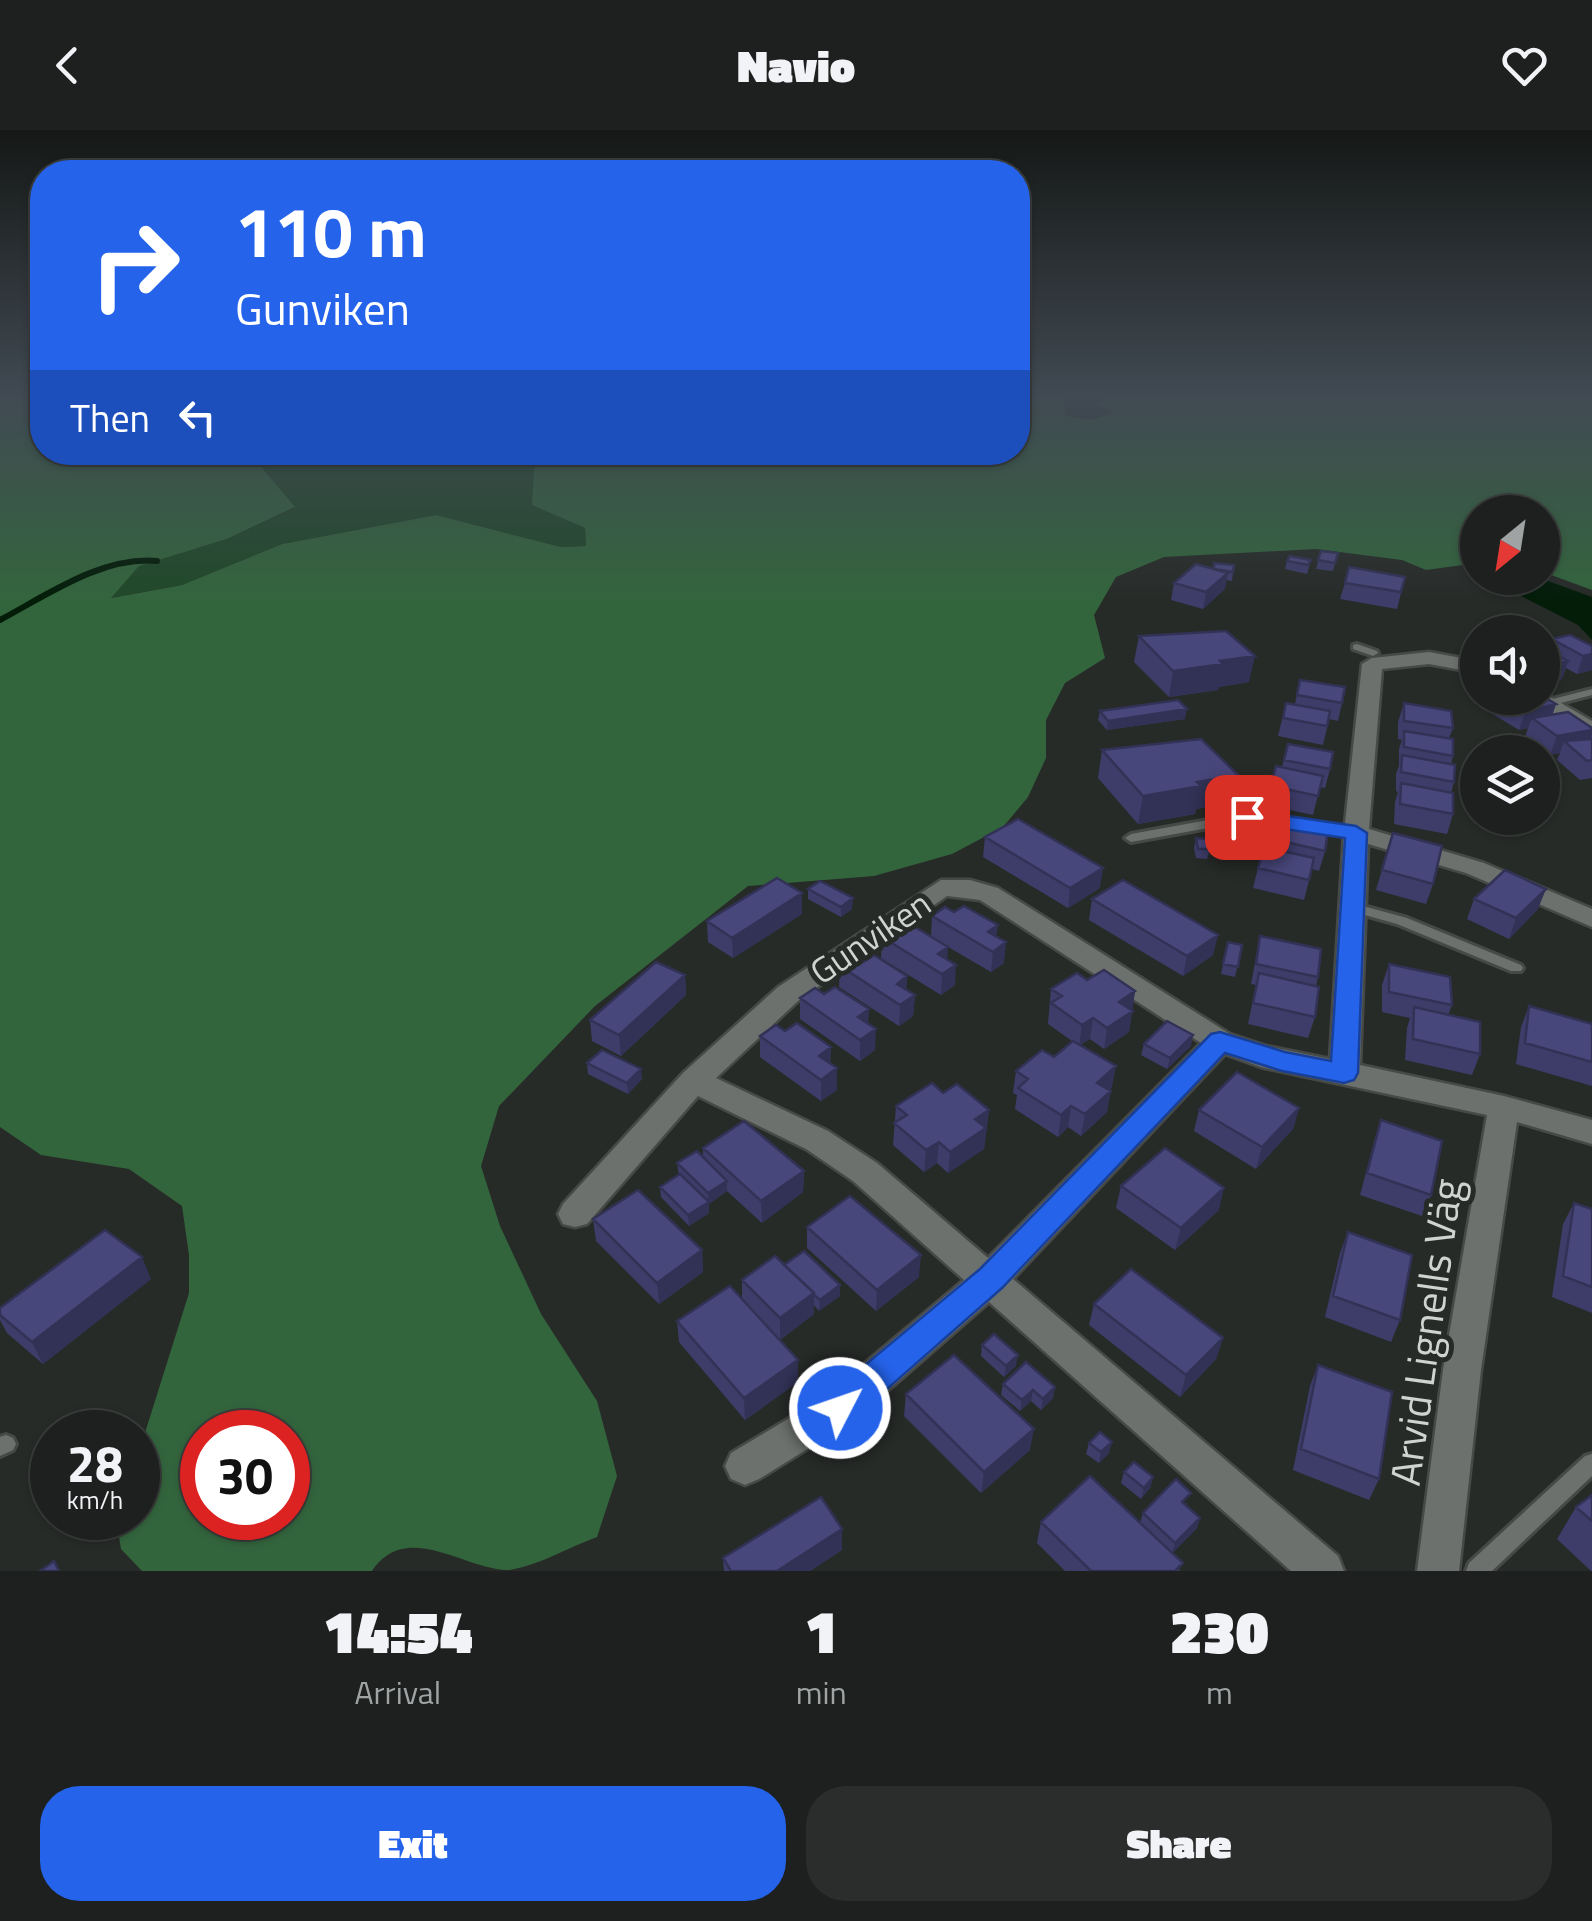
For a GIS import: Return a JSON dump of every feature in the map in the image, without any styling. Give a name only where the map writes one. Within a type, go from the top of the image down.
[{"type":"street","points":[[1344,1073],[1369,653],[1460,664]]},
{"type":"street","points":[[1560,710],[1592,731]]},
{"type":"street","points":[[1356,833],[1475,868],[1592,919]]},
{"type":"street","name":"Gunviken","points":[[575,1214],[694,1081],[788,994],[941,888],[970,888],[989,894],[1220,1041],[1261,1056],[1504,1107],[1592,1132]]},
{"type":"street","points":[[745,1466],[840,1408],[991,1278],[1220,1041]]},
{"type":"street","points":[[694,1081],[817,1140],[865,1172],[1323,1571]]},
{"type":"street","name":"Arvid Lignells Väg","points":[[1456,1567],[1504,1107]]},
{"type":"lane","points":[[1560,697],[1592,692]]},
{"type":"lane","points":[[1131,838],[1247,817],[1356,833]]},
{"type":"lane","points":[[1352,907],[1402,921],[1516,968]]},
{"type":"lane","points":[[1456,1567],[1592,1463]]},
{"type":"shaded area","points":[[260,465],[535,465],[533,505],[585,528],[586,546],[561,547],[436,515],[282,544],[182,585],[109,598],[138,566],[227,539],[294,508]]},
{"type":"shaded area","points":[[1560,585],[1592,597],[1592,640],[1578,625],[1519,595],[1560,595]]},
{"type":"green space","points":[[0,465],[260,465],[295,507],[227,539],[139,566],[111,598],[182,585],[282,544],[436,515],[561,547],[586,546],[585,528],[532,505],[534,465],[1592,465],[1592,590],[1560,578],[1560,495],[1460,495],[1460,565],[1426,570],[1402,560],[1316,549],[1164,557],[1116,577],[1094,615],[1105,658],[1065,683],[1046,720],[1046,758],[1028,797],[1003,827],[952,854],[874,876],[748,886],[595,1006],[499,1106],[481,1166],[500,1226],[541,1314],[597,1401],[617,1476],[597,1537],[509,1570],[419,1548],[402,1549],[386,1556],[372,1571],[142,1571],[121,1549],[120,1540],[160,1540],[160,1410],[152,1410],[189,1293],[189,1255],[182,1206],[129,1169],[41,1155],[0,1127]]},
{"type":"building","points":[[1321,551],[1338,553],[1335,563],[1318,560]]},
{"type":"building","points":[[1290,556],[1311,560],[1308,565],[1287,561]]},
{"type":"building","points":[[1214,563],[1234,565],[1233,572],[1214,569]]},
{"type":"building","points":[[1196,564],[1228,573],[1206,592],[1174,583]]},
{"type":"building","points":[[1349,567],[1405,577],[1401,592],[1345,583]]},
{"type":"building","points":[[1226,631],[1255,656],[1173,671],[1139,636]]},
{"type":"building","points":[[1570,635],[1592,646],[1592,654],[1583,656],[1560,643],[1560,637]]},
{"type":"building","points":[[1300,680],[1345,687],[1342,703],[1297,695]]},
{"type":"building","points":[[1178,700],[1187,709],[1108,721],[1100,711]]},
{"type":"building","points":[[1286,703],[1330,711],[1327,726],[1283,718]]},
{"type":"building","points":[[1404,703],[1451,711],[1453,728],[1404,721]]},
{"type":"building","points":[[1568,712],[1592,730],[1556,735],[1532,718]]},
{"type":"building","points":[[1404,731],[1453,739],[1453,756],[1404,747]]},
{"type":"building","points":[[1201,739],[1238,775],[1143,796],[1102,750]]},
{"type":"building","points":[[1592,739],[1592,760],[1587,761],[1564,741]]},
{"type":"building","points":[[1288,744],[1333,752],[1330,769],[1284,760]]},
{"type":"building","points":[[1402,755],[1455,765],[1454,782],[1401,772]]},
{"type":"building","points":[[1276,766],[1323,776],[1318,796],[1271,786]]},
{"type":"building","points":[[1401,783],[1453,793],[1453,814],[1400,804]]},
{"type":"building","points":[[1018,819],[1103,868],[1070,888],[985,837]]},
{"type":"building","points":[[1276,820],[1328,831],[1325,851],[1272,839]]},
{"type":"building","points":[[1393,833],[1442,846],[1433,884],[1382,870]]},
{"type":"building","points":[[1196,838],[1207,839],[1210,849],[1198,849]]},
{"type":"building","points":[[1264,847],[1314,858],[1309,880],[1258,868]]},
{"type":"building","points":[[1505,870],[1546,889],[1516,918],[1474,899]]},
{"type":"building","points":[[777,878],[802,893],[732,938],[707,921]]},
{"type":"building","points":[[1123,880],[1218,935],[1187,956],[1092,899]]},
{"type":"building","points":[[820,881],[853,898],[841,907],[808,889]]},
{"type":"building","points":[[964,906],[998,925],[988,932],[1006,942],[993,952],[932,916],[945,907],[954,912]]},
{"type":"building","points":[[915,927],[948,947],[938,954],[956,965],[942,974],[882,937],[896,928],[905,933]]},
{"type":"building","points":[[1260,936],[1321,949],[1318,977],[1256,964]]},
{"type":"building","points":[[1228,942],[1242,945],[1238,967],[1223,964]]},
{"type":"building","points":[[874,955],[907,976],[897,984],[915,995],[900,1005],[840,966],[854,957],[863,962]]},
{"type":"building","points":[[656,962],[685,975],[619,1035],[590,1020]]},
{"type":"building","points":[[1389,964],[1450,977],[1452,1005],[1389,992]]},
{"type":"building","points":[[1104,970],[1135,991],[1119,1002],[1133,1011],[1107,1028],[1093,1018],[1082,1025],[1051,1003],[1062,996],[1051,989],[1077,973],[1087,980]]},
{"type":"building","points":[[1259,973],[1319,987],[1315,1017],[1253,1003]]},
{"type":"building","points":[[835,987],[869,1009],[858,1017],[876,1029],[860,1040],[800,998],[815,988],[824,994]]},
{"type":"building","points":[[1529,1006],[1592,1024],[1592,1062],[1525,1043]]},
{"type":"building","points":[[1414,1007],[1480,1022],[1480,1054],[1413,1039]]},
{"type":"building","points":[[1167,1021],[1193,1035],[1170,1058],[1144,1044]]},
{"type":"building","points":[[797,1023],[831,1047],[819,1056],[837,1068],[821,1080],[760,1036],[776,1025],[785,1031]]},
{"type":"building","points":[[1073,1041],[1116,1066],[1097,1083],[1111,1091],[1085,1114],[1071,1106],[1061,1115],[1018,1088],[1028,1079],[1016,1071],[1042,1050],[1054,1057]]},
{"type":"building","points":[[602,1050],[641,1069],[627,1083],[587,1063]]},
{"type":"building","points":[[1237,1072],[1299,1108],[1262,1147],[1199,1110]]},
{"type":"building","points":[[932,1083],[943,1093],[957,1084],[989,1110],[975,1119],[986,1128],[950,1152],[939,1142],[926,1150],[894,1123],[907,1115],[896,1106]]},
{"type":"building","points":[[1381,1120],[1442,1141],[1431,1195],[1367,1173]]},
{"type":"building","points":[[744,1121],[804,1171],[761,1201],[703,1148]]},
{"type":"building","points":[[1165,1148],[1224,1188],[1181,1228],[1121,1186]]},
{"type":"building","points":[[697,1151],[727,1181],[708,1193],[677,1163]]},
{"type":"building","points":[[680,1174],[709,1202],[688,1215],[660,1187]]},
{"type":"building","points":[[638,1190],[702,1250],[657,1283],[593,1219]]},
{"type":"building","points":[[850,1196],[921,1255],[877,1290],[807,1227]]},
{"type":"building","points":[[1574,1203],[1592,1209],[1592,1287],[1563,1276]]},
{"type":"building","points":[[105,1230],[142,1257],[32,1342],[0,1315],[0,1308]]},
{"type":"building","points":[[1348,1232],[1412,1255],[1400,1320],[1333,1296]]},
{"type":"building","points":[[804,1251],[840,1285],[820,1300],[784,1265]]},
{"type":"building","points":[[775,1256],[814,1293],[780,1318],[742,1280]]},
{"type":"building","points":[[1131,1269],[1223,1338],[1186,1375],[1094,1304]]},
{"type":"building","points":[[730,1286],[798,1360],[744,1398],[677,1321]]},
{"type":"building","points":[[994,1334],[1018,1355],[1006,1366],[982,1345]]},
{"type":"building","points":[[954,1355],[1034,1429],[984,1472],[906,1394]]},
{"type":"building","points":[[1026,1362],[1055,1387],[1043,1399],[1033,1390],[1022,1400],[1003,1384]]},
{"type":"building","points":[[1318,1365],[1392,1392],[1379,1479],[1301,1449]]},
{"type":"building","points":[[1100,1432],[1112,1442],[1101,1452],[1089,1443]]},
{"type":"building","points":[[1134,1462],[1153,1477],[1144,1488],[1124,1472]]},
{"type":"building","points":[[1090,1476],[1183,1563],[1175,1571],[1091,1571],[1041,1522]]},
{"type":"building","points":[[1176,1479],[1191,1493],[1182,1502],[1200,1518],[1175,1543],[1143,1513]]},
{"type":"building","points":[[1592,1495],[1592,1521],[1576,1507]]},
{"type":"building","points":[[821,1497],[842,1529],[777,1571],[731,1571],[723,1558]]},
{"type":"building","points":[[54,1561],[59,1571],[40,1571]]},
{"type":"waterway","points":[[0,620],[96,571],[136,561],[157,561]]},
{"type":"route","points":[[840,1408],[991,1278],[1220,1041],[1282,1062],[1344,1073],[1356,833],[1247,817]]}]
